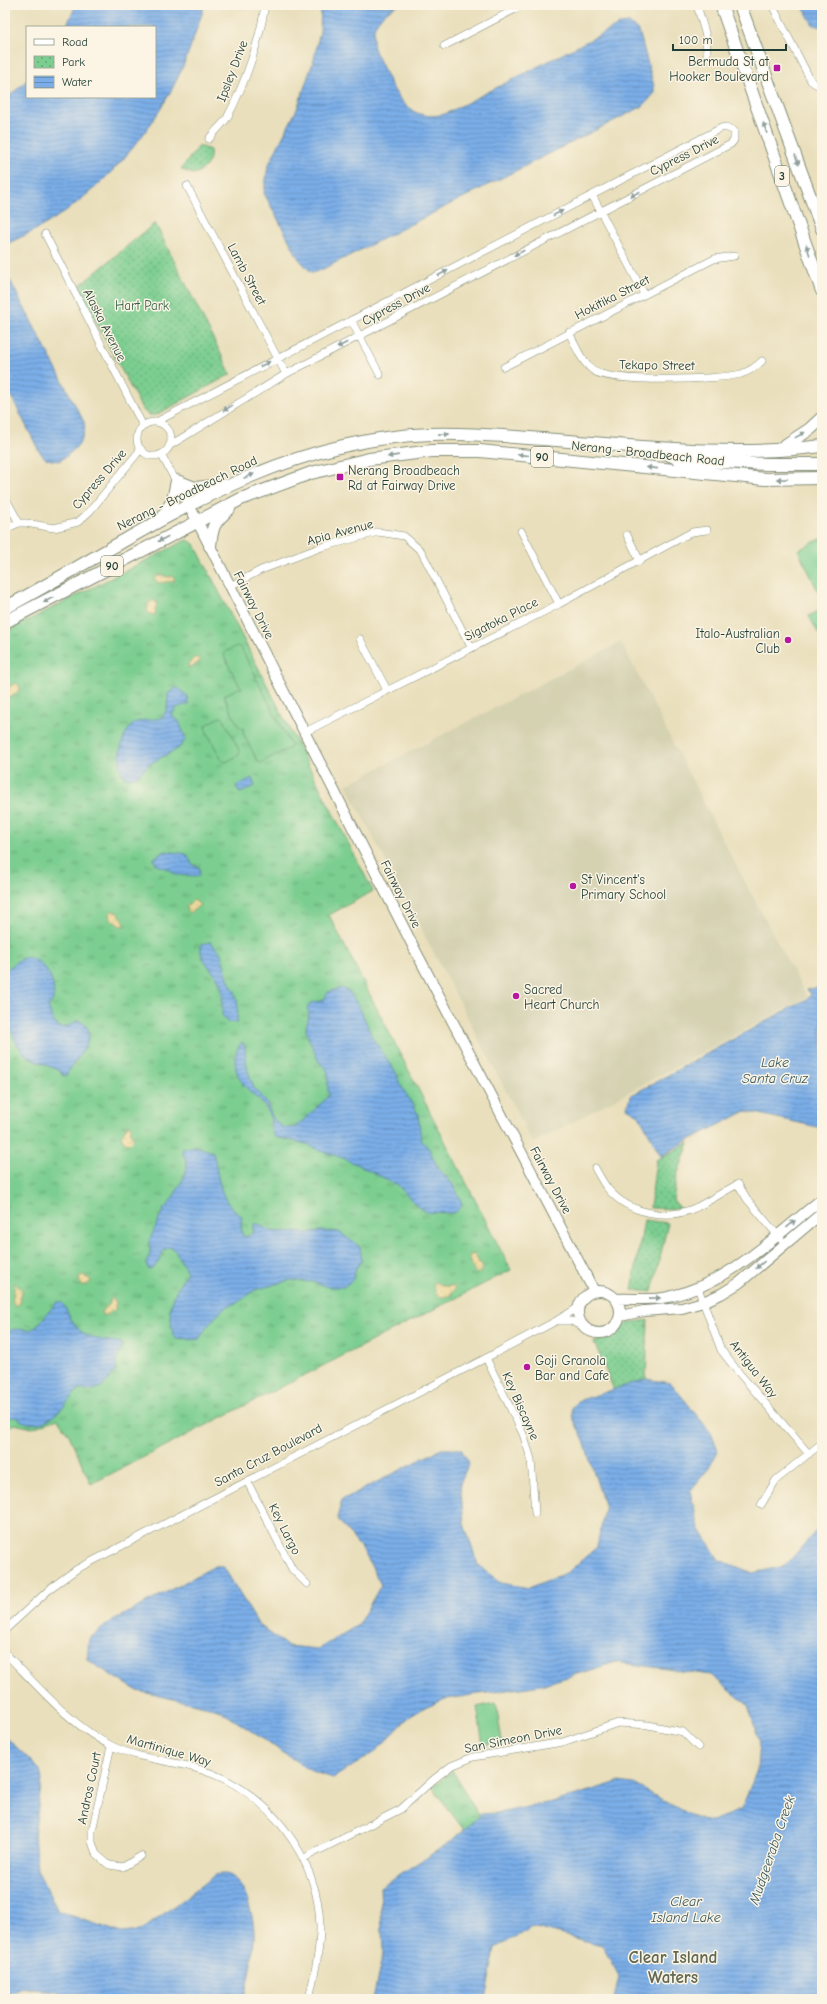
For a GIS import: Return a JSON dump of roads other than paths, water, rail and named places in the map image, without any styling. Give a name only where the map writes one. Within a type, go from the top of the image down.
[{"type":"main road","name":"3","points":[[721,5],[822,291]]},
{"type":"main road","name":"3","points":[[740,5],[822,229]]},
{"type":"main road","points":[[777,450],[806,432],[822,418]]},
{"type":"main road","name":"Nerang - Broadbeach Road","points":[[5,608],[189,505],[230,485],[277,465],[321,451],[416,435],[488,434],[654,448],[712,451],[777,450]]},
{"type":"main road","name":"90","points":[[777,450],[822,446]]},
{"type":"main road","points":[[654,448],[679,459],[773,464],[822,464]]},
{"type":"main road","name":"Nerang - Broadbeach Road","points":[[5,622],[241,499],[286,481],[368,459],[432,452],[480,451],[765,479],[822,478]]},
{"type":"main road","points":[[162,520],[173,500],[177,482],[195,488],[230,485]]},
{"type":"main road","points":[[210,546],[213,526],[216,521],[241,499]]},
{"type":"street","name":"Ipsley Drive","points":[[209,139],[226,119],[237,94],[258,37],[265,5]]},
{"type":"street","points":[[444,46],[523,5]]},
{"type":"street","points":[[697,5],[706,36],[706,53]]},
{"type":"street","points":[[772,5],[811,81],[822,88]]},
{"type":"street","name":"Cypress Drive","points":[[156,422],[721,128],[726,127],[734,131],[734,140],[731,144],[286,374],[169,446]]},
{"type":"street","name":"Lamb Street","points":[[187,186],[286,374]]},
{"type":"street","points":[[592,195],[644,294]]},
{"type":"street","name":"Alaska Avenue","points":[[45,234],[143,426]]},
{"type":"street","name":"Hokitika Street","points":[[504,367],[569,332],[714,259],[734,256]]},
{"type":"street","points":[[351,320],[380,375]]},
{"type":"street","name":"Tekapo Street","points":[[569,332],[587,365],[599,373],[610,376],[674,379],[722,378],[743,373],[752,369],[762,361]]},
{"type":"street","points":[[156,422],[165,426],[169,431],[169,446],[160,454],[150,455],[141,449],[138,444],[138,436],[143,426],[148,423],[156,422]]},
{"type":"street","name":"Cypress Drive","points":[[19,523],[54,528],[78,522],[90,511],[141,449]]},
{"type":"street","points":[[160,454],[189,505]]},
{"type":"street","points":[[5,497],[19,523],[5,529]]},
{"type":"street","name":"Fairway Drive","points":[[189,505],[414,948],[594,1291]]},
{"type":"street","name":"Sigatoka Place","points":[[305,732],[559,604],[692,532],[707,530]]},
{"type":"street","points":[[521,531],[559,604]]},
{"type":"street","name":"Apia Avenue","points":[[230,586],[261,570],[322,547],[378,532],[404,536],[421,551],[472,647]]},
{"type":"street","points":[[627,535],[640,561]]},
{"type":"street","points":[[360,639],[387,690]]},
{"type":"street","points":[[595,1168],[608,1189],[624,1203],[646,1212],[669,1215],[693,1208],[738,1184],[747,1198],[785,1244]]},
{"type":"street","points":[[616,1299],[667,1298],[698,1288],[731,1270],[822,1198]]},
{"type":"street","points":[[620,1316],[644,1311],[682,1308],[703,1302],[739,1283],[822,1213]]},
{"type":"street","name":"Antigua Way","points":[[698,1288],[721,1350],[809,1454]]},
{"type":"street","points":[[556,1321],[571,1321],[594,1332],[606,1332],[615,1326],[620,1316],[620,1307],[616,1299],[606,1292],[594,1291],[585,1297],[579,1307],[579,1317],[583,1326]]},
{"type":"street","name":"Santa Cruz Boulevard","points":[[5,1630],[52,1587],[77,1569],[486,1358],[556,1321],[579,1307]]},
{"type":"street","name":"Key Biscayne","points":[[486,1358],[523,1434],[530,1459],[535,1513]]},
{"type":"street","points":[[761,1505],[776,1480],[822,1443]]},
{"type":"street","name":"Key Largo","points":[[247,1481],[292,1569],[307,1584]]},
{"type":"street","name":"Martinique Way","points":[[5,1653],[65,1712],[88,1731],[111,1746],[134,1755],[202,1770],[231,1783],[255,1798],[277,1820],[304,1858],[314,1888],[320,1926],[317,1956],[309,1999]]},
{"type":"street","name":"San Simeon Drive","points":[[304,1858],[401,1809],[451,1766],[473,1757],[563,1742],[618,1723],[648,1725],[683,1732],[698,1747]]},
{"type":"street","name":"Andros Court","points":[[111,1746],[92,1831],[92,1842],[96,1854],[109,1865],[123,1867],[141,1856]]},
{"type":"water","points":[[76,5],[204,5],[191,46],[178,77],[166,99],[139,141],[87,195],[46,224],[5,245],[5,100],[26,81],[26,98],[156,98],[156,26],[66,26]]},
{"type":"water","points":[[321,5],[398,5],[385,13],[377,22],[373,34],[374,49],[392,87],[399,98],[407,107],[417,113],[430,116],[445,114],[621,24],[629,23],[639,31],[654,86],[654,94],[643,106],[321,270],[312,273],[299,259],[264,193],[268,166],[297,109],[314,59],[320,31]]},
{"type":"water","points":[[802,5],[822,5],[822,27],[813,25]]},
{"type":"water","points":[[5,271],[84,422],[84,434],[78,445],[74,450],[59,461],[46,459],[39,451],[5,384]]},
{"type":"water","points":[[177,687],[189,698],[187,702],[189,705],[176,708],[172,715],[179,721],[186,739],[179,748],[149,764],[137,776],[132,778],[124,776],[121,770],[120,755],[121,747],[127,731],[137,722],[162,718],[167,709],[168,694]]},
{"type":"water","points":[[252,778],[255,786],[240,793],[236,786]]},
{"type":"water","points":[[165,851],[186,854],[193,865],[199,867],[199,876],[176,875],[169,869],[157,865],[153,859]]},
{"type":"water","points":[[210,942],[220,951],[229,981],[235,992],[238,1005],[237,1023],[228,1022],[222,1015],[221,985],[201,954],[202,944]]},
{"type":"water","points":[[26,957],[38,962],[44,967],[51,979],[54,992],[53,1000],[48,1007],[54,1023],[62,1028],[69,1026],[78,1020],[86,1025],[89,1032],[85,1047],[66,1075],[62,1075],[60,1071],[29,1057],[15,1040],[11,1029],[6,1005],[5,971],[19,960]]},
{"type":"water","name":"Lake Santa Cruz","points":[[822,986],[822,1128],[746,1111],[661,1156],[639,1115],[627,1108],[630,1096],[807,1000],[811,994],[807,990]]},
{"type":"water","points":[[341,988],[349,991],[361,1010],[372,1037],[397,1074],[399,1082],[418,1114],[421,1139],[429,1149],[438,1168],[453,1185],[460,1198],[462,1206],[456,1212],[427,1212],[417,1206],[398,1185],[358,1165],[307,1144],[275,1137],[271,1129],[271,1119],[269,1113],[240,1079],[235,1059],[242,1042],[245,1047],[247,1068],[254,1088],[266,1102],[273,1118],[278,1123],[284,1128],[294,1128],[329,1095],[328,1072],[319,1062],[306,1032],[309,1014],[307,1008],[311,1003],[324,1000],[328,992]]},
{"type":"water","points":[[195,1146],[213,1152],[218,1179],[224,1196],[228,1204],[242,1216],[242,1235],[246,1237],[253,1233],[254,1224],[259,1224],[268,1230],[278,1232],[339,1232],[360,1247],[362,1261],[356,1268],[353,1279],[344,1287],[328,1287],[313,1282],[290,1280],[255,1290],[237,1303],[230,1305],[221,1311],[209,1324],[199,1339],[176,1339],[173,1336],[170,1309],[176,1291],[187,1272],[175,1250],[169,1247],[165,1249],[155,1267],[149,1270],[146,1263],[150,1254],[150,1239],[164,1208],[167,1207],[180,1186],[187,1169],[187,1164],[182,1149]]},
{"type":"water","points":[[57,1302],[61,1302],[63,1304],[77,1328],[88,1336],[100,1340],[122,1343],[122,1349],[116,1365],[117,1370],[104,1385],[94,1390],[78,1390],[53,1416],[46,1421],[29,1423],[20,1420],[18,1417],[5,1418],[5,1332],[15,1329],[30,1330],[36,1327]]},
{"type":"water","name":"Clear Island Lake","points":[[646,1379],[671,1383],[711,1433],[718,1451],[709,1468],[690,1491],[699,1528],[719,1560],[753,1573],[785,1566],[822,1524],[822,1999],[614,1999],[619,1976],[602,1945],[532,1927],[495,1949],[485,1999],[373,1999],[383,1952],[380,1887],[452,1841],[481,1814],[498,1813],[557,1801],[618,1782],[634,1784],[688,1814],[709,1822],[741,1810],[757,1770],[759,1740],[748,1705],[711,1675],[616,1662],[541,1685],[445,1699],[412,1714],[374,1753],[333,1778],[311,1771],[218,1709],[138,1691],[87,1660],[89,1639],[109,1623],[215,1566],[223,1566],[258,1624],[287,1646],[318,1649],[358,1625],[381,1585],[364,1552],[337,1518],[342,1500],[441,1449],[461,1449],[469,1463],[460,1483],[464,1524],[478,1565],[501,1583],[529,1588],[568,1572],[597,1547],[605,1508],[584,1441],[572,1416],[572,1407],[581,1400]]},
{"type":"water","points":[[5,1736],[40,1770],[42,1780],[34,1835],[37,1870],[58,1911],[121,1933],[132,1932],[145,1928],[215,1875],[229,1875],[238,1882],[246,1897],[254,1931],[253,1953],[244,1999],[72,1999],[57,1991],[21,1988],[5,1996]]},
{"type":"place","name":"Bermuda St at Hooker Boulevard","points":[[777,68]]},
{"type":"place","name":"Nerang Broadbeach Rd at Fairway Drive","points":[[340,477]]},
{"type":"place","name":"Italo-Australian Club","points":[[788,640]]},
{"type":"place","name":"St Vincent's Primary School","points":[[573,886]]},
{"type":"place","name":"Sacred Heart Church","points":[[516,996]]},
{"type":"place","name":"Goji Granola Bar and Cafe","points":[[527,1367]]},
{"type":"district","name":"Clear Island Waters","points":[[673,1967]]},
{"type":"park label","name":"Hart Park","points":[[142,305]]},
{"type":"water label","name":"Mudgeeraba Creek","points":[[772,1850]]}]
